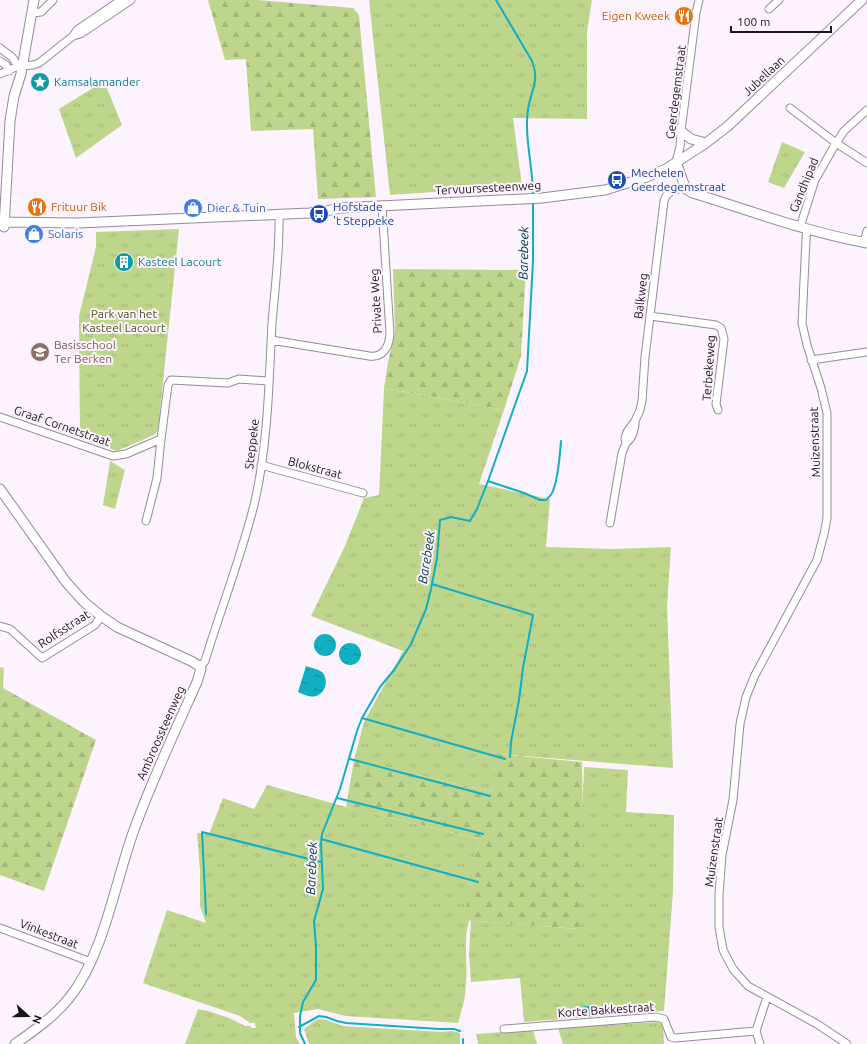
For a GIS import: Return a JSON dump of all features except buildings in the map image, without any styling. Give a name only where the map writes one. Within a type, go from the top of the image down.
[{"type":"street","points":[[2,225],[10,121],[34,0]]},
{"type":"street","points":[[32,13],[41,12],[53,0]]},
{"type":"street","points":[[112,9],[121,0]]},
{"type":"street","points":[[0,74],[20,66],[33,66],[39,63],[78,30],[92,23],[112,9],[131,0]]},
{"type":"street","name":"Geerdegemstraat","points":[[676,162],[680,147],[696,13],[700,0]]},
{"type":"street","points":[[769,9],[779,0]]},
{"type":"street","name":"Jubellaan","points":[[676,162],[706,143],[742,113],[862,0]]},
{"type":"street","points":[[0,48],[12,57],[20,66]]},
{"type":"street","points":[[0,61],[6,65],[9,71]]},
{"type":"street","points":[[790,108],[836,143],[867,163]]},
{"type":"street","name":"Gandhipad","points":[[804,228],[815,180],[844,131],[867,110]]},
{"type":"street","points":[[681,131],[690,138],[706,143]]},
{"type":"street","points":[[676,162],[686,189],[693,193],[837,237],[865,242],[867,231]]},
{"type":"street","name":"Tervuursesteenweg","points":[[2,225],[322,212],[340,208],[542,198],[605,190],[644,178],[666,169],[676,162]]},
{"type":"street","name":"Balkweg","points":[[610,523],[622,453],[626,443],[625,438],[627,432],[635,421],[642,401],[645,357],[664,201],[666,195],[670,191],[685,187]]},
{"type":"street","name":"Private Weg","points":[[271,340],[369,356],[377,356],[384,351],[388,344],[390,334],[382,206]]},
{"type":"street","name":"Steppeke","points":[[200,667],[205,661],[247,529],[261,465],[271,340],[278,214]]},
{"type":"street","name":"Muizenstraat","points":[[804,228],[806,239],[802,323],[811,360],[821,388],[827,413],[828,505],[824,534],[817,560],[755,674],[746,697],[740,724],[733,800],[722,855],[719,894],[719,927],[723,950],[733,969],[748,986],[817,1024],[847,1044]]},
{"type":"street","name":"Terbekeweg","points":[[650,316],[716,325],[721,328],[724,339],[716,404],[718,410]]},
{"type":"street","points":[[811,360],[867,352]]},
{"type":"street","points":[[146,521],[157,478],[168,385],[172,380],[228,383],[239,379],[268,381]]},
{"type":"street","name":"Graaf Cornetstraat","points":[[0,417],[113,456],[123,455],[162,438]]},
{"type":"street","name":"Blokstraat","points":[[261,465],[363,493]]},
{"type":"street","points":[[0,489],[66,582],[84,602],[117,627],[200,667]]},
{"type":"street","name":"Rolfsstraat","points":[[0,626],[10,629],[42,658],[95,625],[101,616]]},
{"type":"street","name":"Ambroossteenweg","points":[[15,1044],[53,1015],[66,1002],[91,962],[100,940],[124,857],[140,813],[197,682],[200,667]]},
{"type":"street","name":"Vinkestraat","points":[[0,928],[91,962]]},
{"type":"street","points":[[760,1044],[756,1031],[767,997]]},
{"type":"street","name":"Korte Bakkestraat","points":[[504,1029],[656,1017],[664,1019],[670,1037],[675,1038],[756,1031]]},
{"type":"green space","points":[[208,0],[258,0],[353,8],[359,15],[376,197],[318,199],[313,129],[251,131],[246,59],[225,60]]},
{"type":"green space","points":[[369,0],[592,0],[587,32],[587,119],[513,118],[522,186],[390,195]]},
{"type":"green space","points":[[104,81],[122,125],[76,158],[59,109]]},
{"type":"green space","points":[[782,142],[805,152],[784,188],[768,182]]},
{"type":"green space","name":"Park van het Kasteel Lacourt","points":[[179,229],[158,430],[154,435],[117,451],[80,438],[79,316],[96,247],[96,232]]},
{"type":"green space","points":[[393,269],[526,270],[521,356],[504,410],[384,388],[395,332]]},
{"type":"green space","points":[[384,388],[504,410],[479,484],[550,499],[546,547],[612,549],[671,547],[667,606],[673,768],[499,754],[492,792],[354,760],[364,722],[403,651],[311,616],[345,546],[364,498],[379,495]]},
{"type":"green space","points":[[110,461],[125,470],[115,509],[103,505]]},
{"type":"green space","points":[[0,667],[4,668],[3,688],[96,740],[44,891],[0,875]]},
{"type":"green space","points":[[498,754],[582,762],[583,819],[579,929],[464,920],[479,839],[346,807],[354,760],[492,792]]},
{"type":"green space","points":[[584,767],[628,770],[626,812],[674,815],[673,892],[664,1011],[524,1022],[520,978],[471,982],[469,953],[471,921],[469,921],[466,936],[464,1003],[458,1023],[345,1016],[318,1009],[294,1013],[296,1037],[300,1044],[185,1044],[198,1009],[229,1018],[245,1026],[251,1026],[251,1028],[256,1028],[255,1023],[250,1023],[240,1016],[143,983],[167,910],[206,923],[200,906],[200,870],[197,833],[209,834],[223,798],[254,809],[267,785],[346,807],[479,839],[465,920],[578,929]]},
{"type":"green space","points":[[318,1019],[327,1020],[342,1026],[441,1032],[452,1031],[460,1033],[460,1044],[309,1044],[304,1029]]},
{"type":"green space","points":[[659,1022],[663,1026],[664,1044],[563,1044],[558,1028]]},
{"type":"green space","points":[[533,1030],[537,1044],[478,1044],[476,1034]]},
{"type":"water","points":[[321,634],[329,634],[336,641],[336,649],[329,656],[321,656],[314,649],[314,641]]},
{"type":"water","points":[[346,643],[354,643],[361,650],[361,658],[354,665],[346,665],[339,658],[339,650]]},
{"type":"water","points":[[306,666],[322,672],[325,678],[326,682],[324,689],[316,696],[309,696],[298,692]]},
{"type":"water","points":[[584,1006],[608,1007],[609,1012],[584,1016],[582,1013]]},
{"type":"waterway","name":"Barebeek","points":[[496,0],[532,61],[534,68],[535,80],[529,102],[527,120],[533,195]]},
{"type":"waterway","name":"Barebeek","points":[[305,1044],[300,1033],[300,1016],[303,1002],[316,980],[314,921],[323,889],[322,834],[340,789],[362,718],[380,687],[394,670],[411,644],[426,609],[437,558],[440,520],[451,517],[470,521],[477,509],[488,481],[527,371],[533,261],[533,201]]},
{"type":"waterway","points":[[488,481],[540,500],[546,500],[552,494],[556,482],[561,441]]},
{"type":"waterway","points":[[432,584],[533,615],[511,742],[510,757]]},
{"type":"waterway","points":[[362,718],[505,759]]},
{"type":"waterway","points":[[350,759],[490,796]]},
{"type":"waterway","points":[[337,798],[483,834]]},
{"type":"waterway","points":[[206,914],[202,832],[321,862]]},
{"type":"waterway","points":[[321,839],[478,882]]},
{"type":"waterway","points":[[299,1027],[319,1016],[346,1023],[454,1029],[460,1031]]},
{"type":"waterway","points":[[463,1039],[463,1044]]},
{"type":"place","name":"Eigen Kweek","points":[[684,16]]},
{"type":"place","name":"Kamsalamander","points":[[40,82]]},
{"type":"place","name":"Mechelen Geerdegemstraat","points":[[617,180]]},
{"type":"place","name":"Frituur Bik","points":[[37,207]]},
{"type":"place","name":"Dier & Tuin","points":[[193,208]]},
{"type":"place","name":"Hofstade 't Steppeke","points":[[319,214]]},
{"type":"place","name":"Solaris","points":[[34,234]]},
{"type":"place","name":"Kasteel Lacourt","points":[[124,262]]},
{"type":"place","name":"Basisschool Ter Berken","points":[[40,352]]}]
